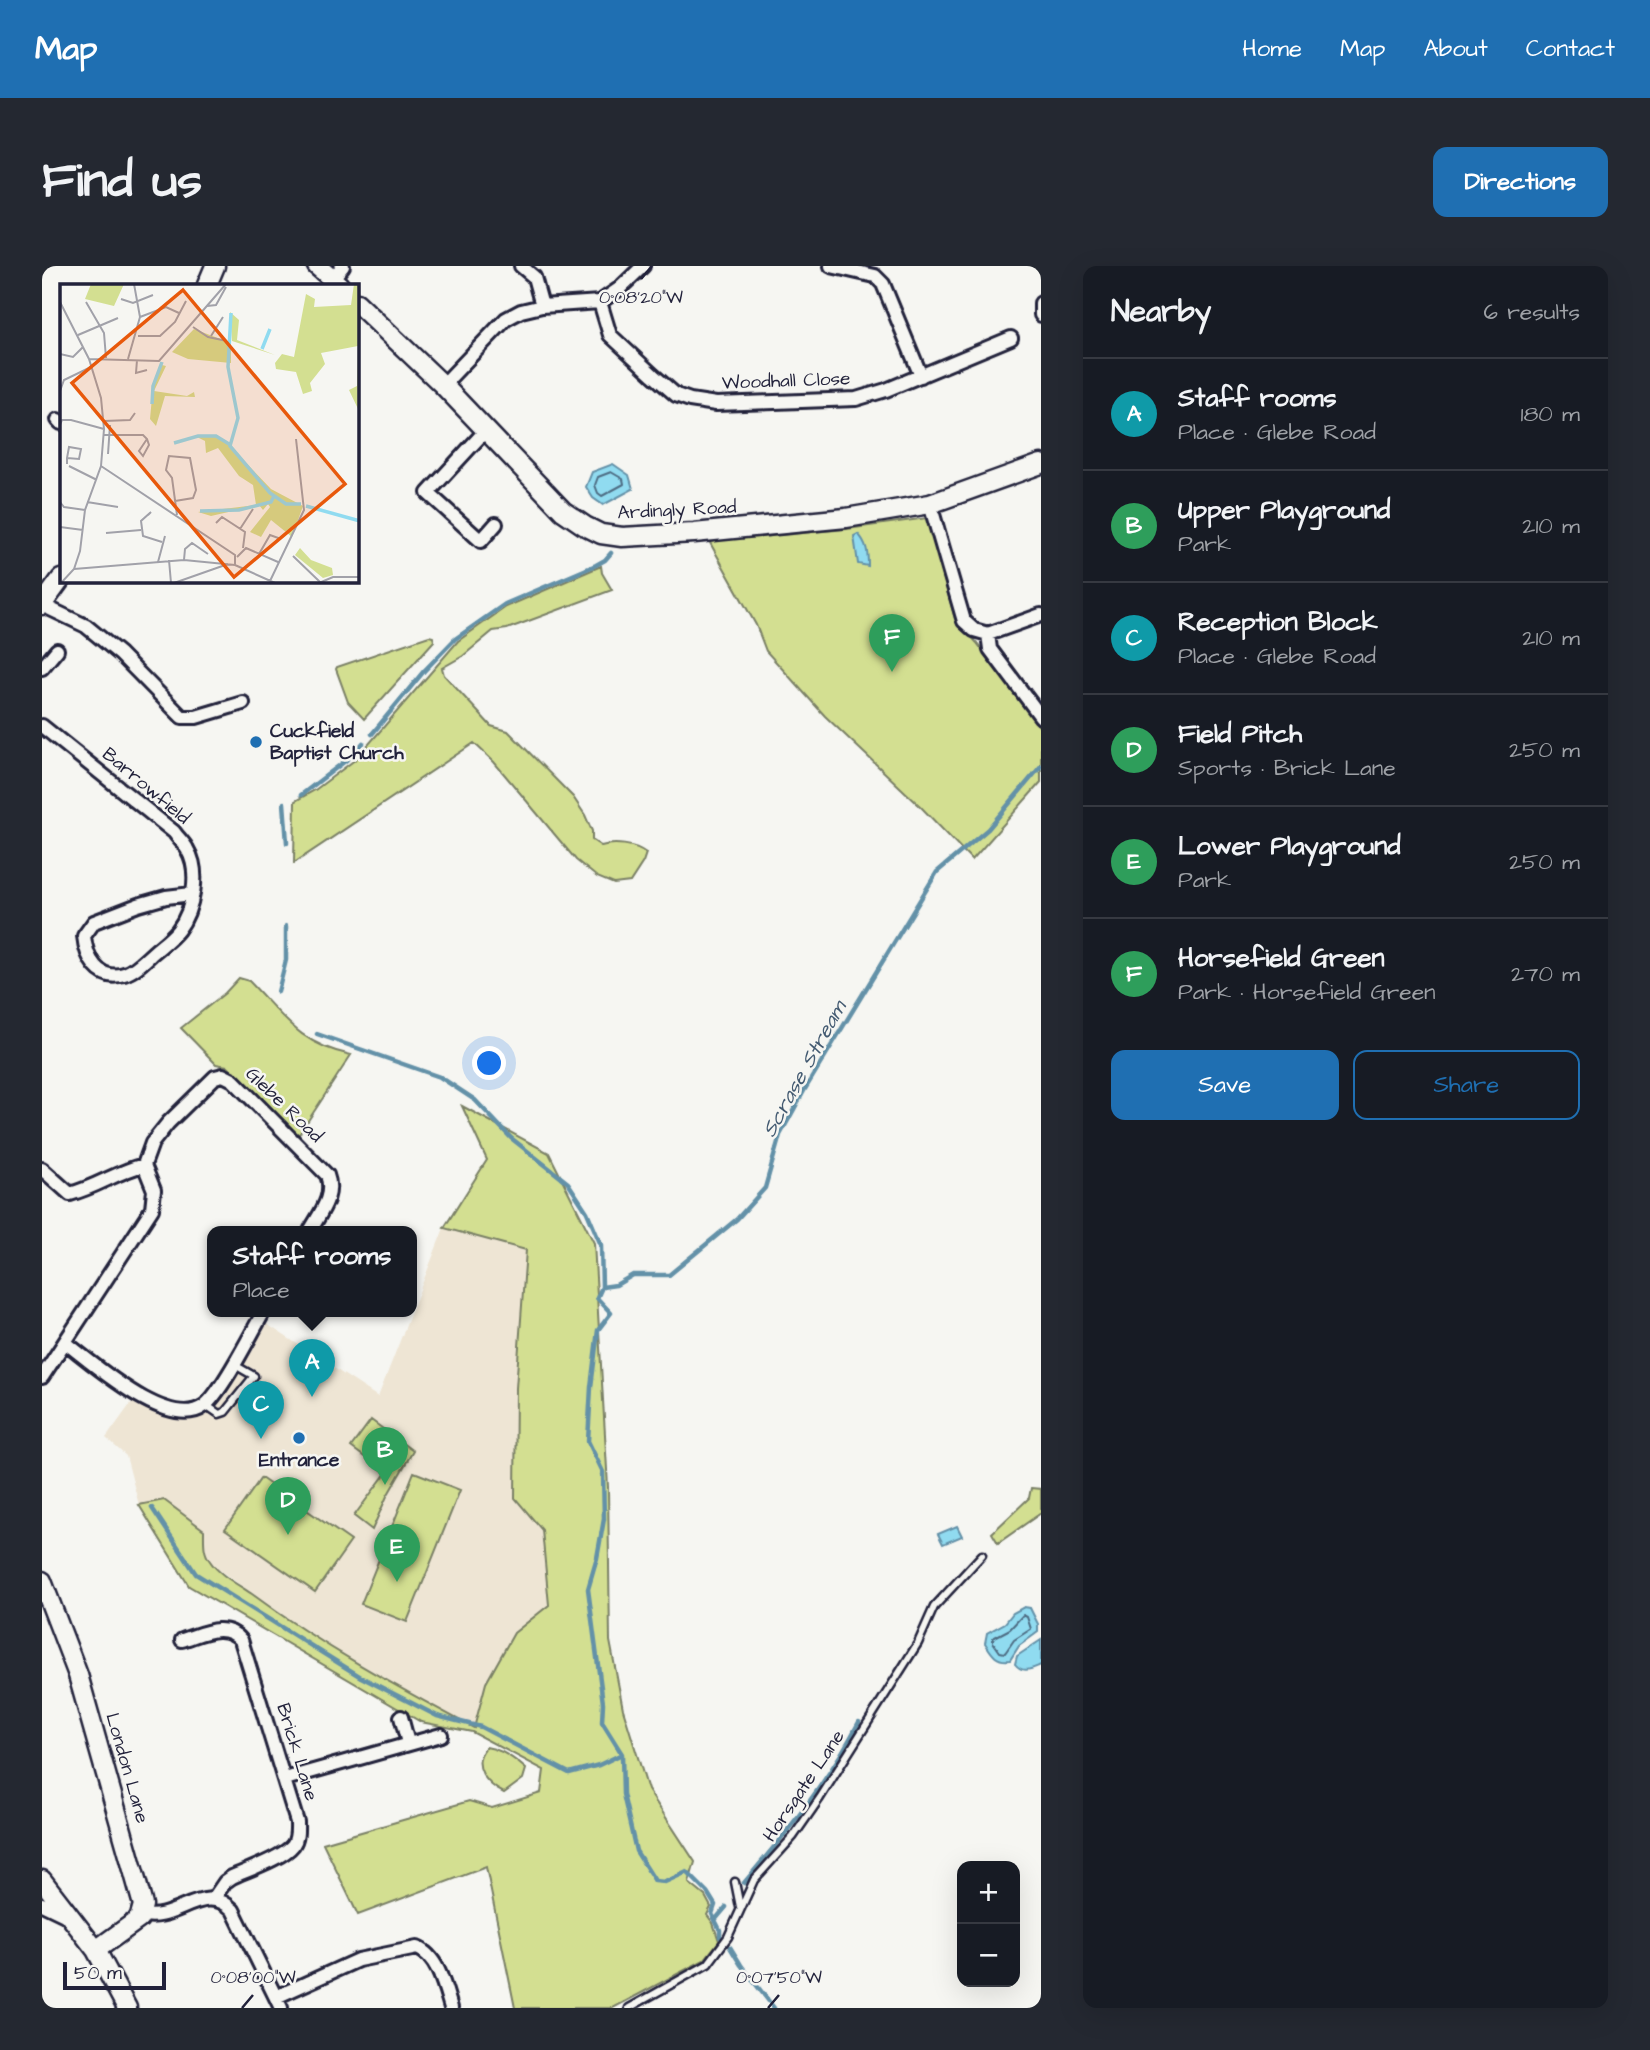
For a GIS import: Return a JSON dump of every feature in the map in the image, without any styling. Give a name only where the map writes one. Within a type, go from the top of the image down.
[{"type":"street","points":[[207,284],[215,266]]},
{"type":"street","points":[[317,266],[338,277]]},
{"type":"street","points":[[521,266],[534,277],[542,306]]},
{"type":"street","points":[[443,385],[506,319],[521,310],[600,302],[620,289],[643,266]]},
{"type":"street","points":[[831,266],[875,276],[883,284],[921,376]]},
{"type":"street","name":"Woodhall Close","points":[[600,302],[610,335],[676,395],[716,404],[856,399],[921,376],[1011,338]]},
{"type":"street","points":[[1041,303],[1041,315]]},
{"type":"street","name":"Ardingly Road","points":[[359,305],[443,385],[564,510],[601,534],[622,537],[846,518],[930,504],[1041,464]]},
{"type":"street","points":[[486,430],[428,493],[481,541],[496,524]]},
{"type":"street","points":[[930,504],[964,621],[974,630],[988,634],[1041,615]]},
{"type":"street","points":[[60,580],[42,605],[86,626],[120,654],[182,717],[196,717],[243,703]]},
{"type":"street","points":[[988,634],[990,649],[1041,718]]},
{"type":"street","points":[[42,668],[57,650]]},
{"type":"street","name":"Barrowfield","points":[[42,726],[174,832],[192,860],[192,894],[186,919],[176,933],[137,967],[124,974],[115,975],[96,968],[89,959],[84,936],[94,922],[138,905],[166,897],[192,894]]},
{"type":"street","name":"Glebe Road","points":[[144,1165],[152,1143],[168,1123],[215,1077],[223,1075],[233,1080],[327,1175],[331,1186],[330,1194],[313,1226]]},
{"type":"street","points":[[42,1169],[70,1194],[95,1187],[121,1171],[144,1165],[154,1191],[152,1209],[42,1377]]},
{"type":"street","points":[[66,1343],[158,1407],[186,1413],[206,1405],[260,1317]]},
{"type":"street","name":"London Lane","points":[[42,1581],[78,1675],[140,1893],[141,1914]]},
{"type":"street","name":"Brick Lane","points":[[182,1640],[222,1628],[237,1634],[242,1640],[297,1822],[297,1835],[293,1845],[232,1877],[214,1898]]},
{"type":"street","points":[[401,1717],[408,1743]]},
{"type":"street","points":[[285,1779],[441,1735]]},
{"type":"street","points":[[42,1880],[96,1950],[127,2008]]},
{"type":"street","points":[[96,1950],[139,1919],[141,1914],[160,1915],[214,1898],[224,1901],[233,1910],[279,2003],[358,1960],[417,1948],[432,1959],[451,2008]]},
{"type":"street","points":[[42,1905],[69,1917]]},
{"type":"lane","points":[[206,1405],[219,1414],[225,1412],[254,1376],[233,1364]]},
{"type":"lane","name":"Horsgate Lane","points":[[629,2008],[708,1964],[728,1937],[754,1880],[793,1837],[820,1798],[918,1643],[934,1607],[982,1555]]},
{"type":"lane","points":[[735,1882],[740,1907]]},
{"type":"shaded area","points":[[549,1153],[594,1243],[537,1761],[331,1649],[212,1565],[205,1553],[203,1530],[164,1500],[139,1505],[126,1456],[106,1438],[137,1395],[158,1407],[198,1410],[259,1319],[378,1397],[409,1317],[417,1317],[417,1297],[444,1228],[487,1160]]},
{"type":"green space","points":[[927,518],[955,619],[977,643],[1041,729],[1041,782],[972,860],[920,806],[825,716],[766,651],[756,625],[709,541],[847,529]]},
{"type":"green space","points":[[601,566],[612,590],[507,629],[493,631],[463,656],[442,668],[444,675],[491,726],[508,731],[573,797],[585,815],[592,831],[592,840],[601,846],[624,845],[646,853],[630,882],[614,884],[597,877],[576,860],[494,762],[474,743],[294,863],[295,801],[315,790],[356,759],[458,641],[506,607]]},
{"type":"green space","points":[[429,636],[433,637],[434,641],[364,719],[348,702],[337,667]]},
{"type":"green space","points":[[239,978],[249,981],[305,1036],[318,1044],[351,1055],[298,1136],[227,1066],[216,1064],[181,1028],[225,993]]},
{"type":"green space","points":[[462,1106],[549,1153],[594,1243],[608,1487],[610,1641],[623,1709],[648,1790],[695,1862],[689,1883],[705,1896],[711,1907],[707,1915],[719,1941],[704,1960],[613,2008],[515,2008],[486,1867],[358,1915],[323,1843],[469,1801],[492,1808],[541,1793],[544,1770],[472,1732],[421,1722],[189,1586],[139,1505],[164,1500],[204,1530],[206,1554],[224,1575],[305,1631],[474,1728],[486,1683],[514,1633],[549,1605],[542,1530],[515,1498],[516,1388],[526,1250],[444,1228],[487,1160]]},
{"type":"green space","points":[[371,1420],[413,1451],[387,1496],[372,1530],[354,1516],[386,1473],[351,1447]]},
{"type":"green space","points":[[414,1472],[460,1490],[407,1622],[361,1604]]},
{"type":"green space","points":[[261,1478],[351,1541],[315,1592],[225,1529]]},
{"type":"green space","points":[[1031,1488],[1041,1489],[1041,1513],[998,1543],[992,1533],[1029,1498]]},
{"type":"green space","points":[[486,1747],[508,1755],[526,1769],[523,1779],[504,1793],[487,1780],[480,1767],[481,1754]]},
{"type":"water","points":[[613,464],[629,475],[633,489],[603,505],[593,498],[586,487],[592,472]]},
{"type":"water","points":[[858,534],[866,548],[868,566],[858,564],[854,536]]},
{"type":"water","points":[[957,1526],[962,1536],[943,1544],[938,1534]]},
{"type":"water","points":[[1024,1607],[1030,1608],[1038,1624],[1038,1632],[1019,1646],[1010,1660],[998,1658],[985,1643],[987,1633],[1005,1623],[1013,1613]]},
{"type":"water","points":[[1041,1640],[1041,1665],[1027,1670],[1018,1667],[1015,1664],[1017,1656]]},
{"type":"waterway","points":[[372,734],[424,671],[455,639],[505,604],[596,565],[611,553]]},
{"type":"waterway","points":[[301,795],[353,755],[363,743]]},
{"type":"waterway","name":"Scrase Stream","points":[[720,1937],[720,1930],[712,1914],[715,1905],[707,1892],[687,1872],[665,1882],[655,1881],[636,1851],[623,1794],[622,1754],[602,1722],[603,1703],[588,1589],[604,1519],[603,1472],[588,1441],[598,1330],[611,1313],[597,1298],[602,1287],[616,1285],[633,1275],[669,1275],[737,1219],[765,1188],[780,1135],[805,1089],[937,872],[988,829],[1041,766]]},
{"type":"waterway","points":[[284,803],[287,843]]},
{"type":"waterway","points":[[278,992],[286,960],[286,926]]},
{"type":"waterway","points":[[317,1034],[440,1077],[475,1100],[511,1138],[568,1183],[587,1212],[601,1245],[602,1287]]},
{"type":"waterway","points":[[152,1508],[196,1574],[361,1677],[437,1716],[481,1727],[569,1773],[599,1765],[622,1754]]},
{"type":"waterway","points":[[744,1883],[821,1785],[859,1722]]},
{"type":"waterway","points":[[715,1920],[726,1907]]},
{"type":"waterway","name":"Scrase Stream","points":[[730,1947],[774,2008]]},
{"type":"place","name":"Horsefield Green","points":[[892,672]]},
{"type":"place","name":"Cuckfield Baptist Church","points":[[256,742]]},
{"type":"place","name":"Staff rooms","points":[[312,1397]]},
{"type":"place","name":"Entrance","points":[[299,1438]]},
{"type":"place","name":"Reception Block","points":[[261,1439]]},
{"type":"place","name":"Upper Playground","points":[[385,1485]]},
{"type":"place","name":"Field Pitch","points":[[288,1535]]},
{"type":"place","name":"Lower Playground","points":[[397,1582]]}]
